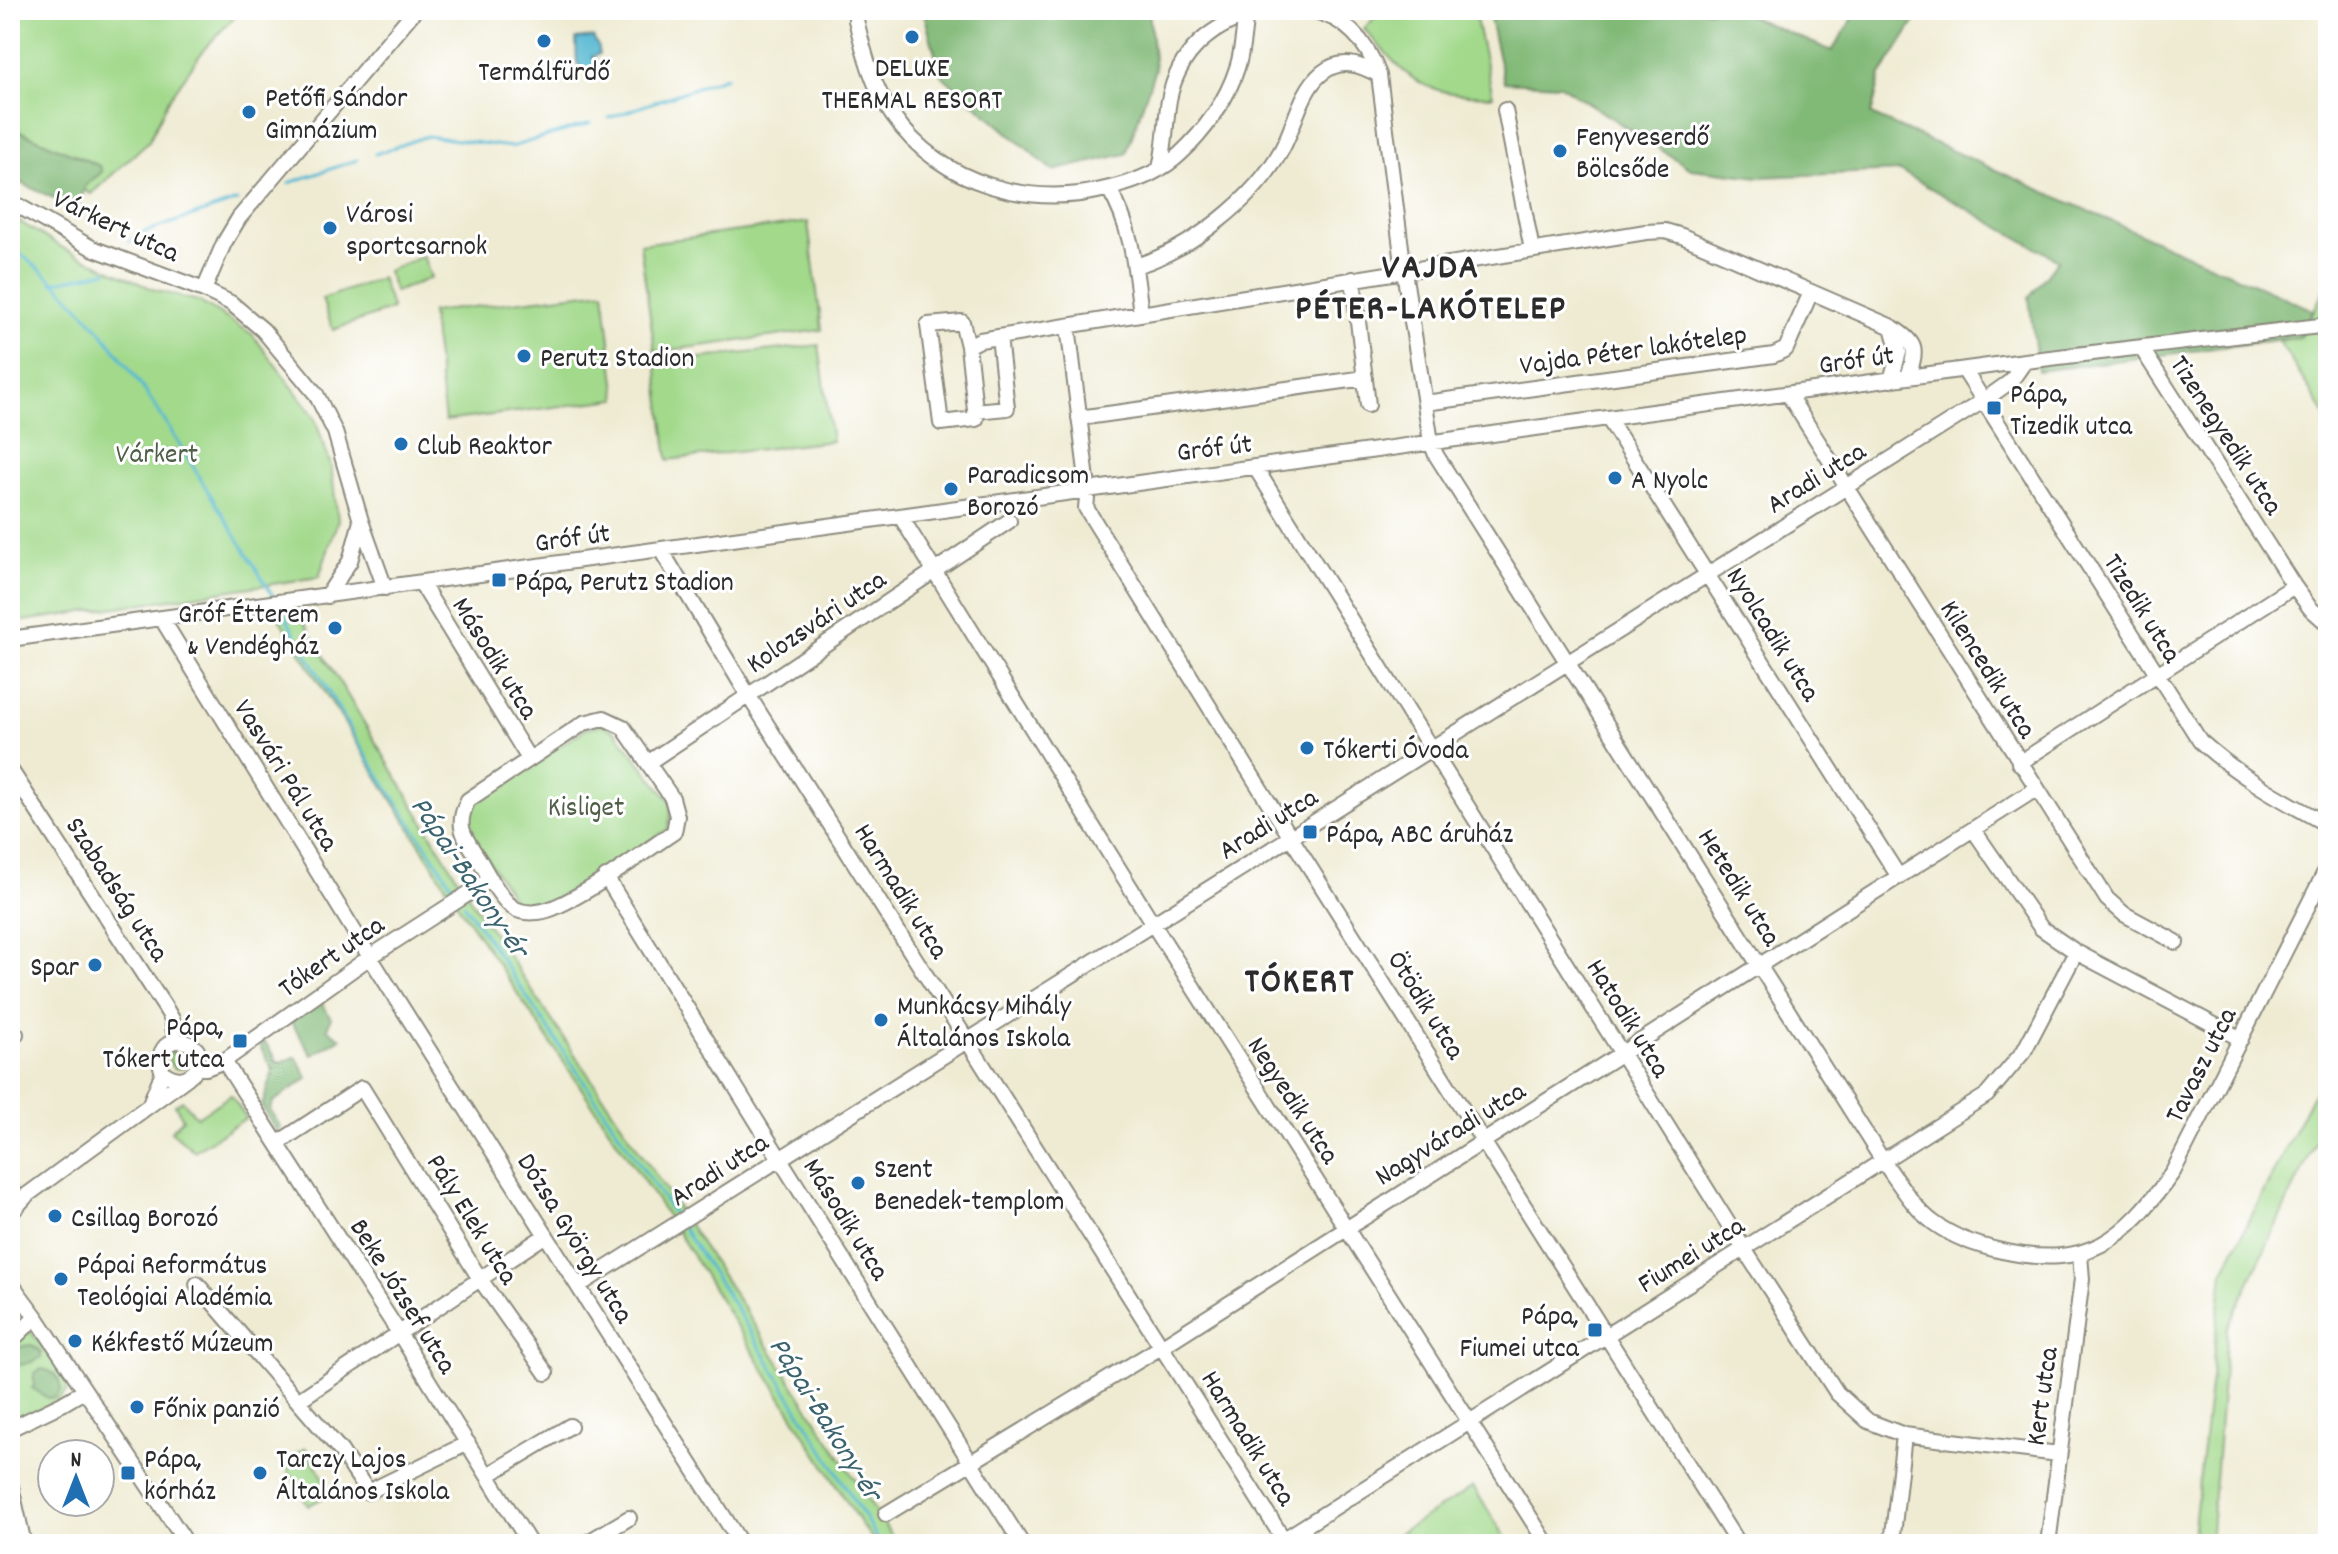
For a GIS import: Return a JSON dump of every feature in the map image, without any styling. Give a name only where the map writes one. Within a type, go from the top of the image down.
[{"type":"street","name":"Várkert utca","points":[[204,290],[224,243],[239,218],[415,10]]},
{"type":"street","points":[[858,10],[856,20],[876,87],[910,138],[962,174],[990,187],[1017,194],[1051,197],[1086,195],[1109,189],[1160,168],[1179,155],[1205,127],[1224,98],[1238,67],[1246,14]]},
{"type":"street","points":[[1160,168],[1167,137],[1169,102],[1174,82],[1187,57],[1203,38],[1227,21],[1264,10]]},
{"type":"street","points":[[1310,10],[1339,20],[1357,34],[1371,53],[1379,75],[1404,271],[1431,442]]},
{"type":"street","points":[[1135,266],[1172,253],[1202,233],[1246,194],[1281,152],[1312,84],[1323,71],[1336,65],[1353,63],[1379,75]]},
{"type":"street","points":[[1505,110],[1532,250]]},
{"type":"street","points":[[1109,189],[1123,212],[1135,266],[1141,314]]},
{"type":"street","name":"Várkert utca","points":[[10,201],[92,248],[231,303],[263,330],[316,394],[335,432],[361,521],[385,588]]},
{"type":"street","points":[[968,346],[980,340],[1665,231],[1892,327],[1912,341],[1915,352],[1908,377]]},
{"type":"street","points":[[1353,279],[1368,405]]},
{"type":"street","name":"Vajda Péter lakótelep","points":[[1425,403],[1774,355],[1786,349],[1811,292]]},
{"type":"street","points":[[962,322],[968,346],[976,419],[941,423],[928,325],[962,322]]},
{"type":"street","name":"Gróf út","points":[[162,619],[901,517],[1088,488],[2025,361],[2328,325]]},
{"type":"street","points":[[1068,326],[1088,488]]},
{"type":"street","points":[[1891,380],[1899,352],[1892,327]]},
{"type":"street","points":[[975,411],[1007,408],[999,337]]},
{"type":"street","name":"Tizenegyedik utca","points":[[2142,349],[2294,586],[2310,608],[2328,624]]},
{"type":"street","name":"Aradi utca","points":[[578,1286],[1983,401],[2011,381],[2025,361]]},
{"type":"street","name":"Tizedik utca","points":[[1964,370],[2200,741],[2257,787],[2328,825]]},
{"type":"street","points":[[1079,418],[1365,378]]},
{"type":"street","name":"Kilencedik utca","points":[[1788,394],[2107,899],[2124,914],[2176,942]]},
{"type":"street","name":"Nyolcadik utca","points":[[1608,418],[1899,877]]},
{"type":"street","name":"Hetedik utca","points":[[1431,442],[1436,455],[1883,1161],[1916,1205],[1932,1222],[1949,1232],[1995,1249],[2050,1257],[2080,1255]]},
{"type":"street","name":"Hatodik utca","points":[[1255,467],[1837,1393],[1868,1421],[1904,1435],[2059,1454]]},
{"type":"street","name":"Ötödik utca","points":[[1088,488],[1086,508],[1738,1544]]},
{"type":"street","name":"Negyedik utca","points":[[901,517],[1153,924],[1547,1544]]},
{"type":"street","points":[[327,596],[350,561],[361,521]]},
{"type":"street","name":"Kolozsvári utca","points":[[649,762],[1009,521]]},
{"type":"street","name":"Harmadik utca","points":[[661,550],[748,695],[1161,1347],[1280,1542]]},
{"type":"street","name":"Második utca","points":[[421,583],[529,759]]},
{"type":"street","points":[[2019,763],[2294,586]]},
{"type":"street","points":[[10,639],[162,619]]},
{"type":"street","name":"Vasvári Pál utca","points":[[162,619],[370,957]]},
{"type":"street","points":[[604,718],[623,727],[649,762],[672,798],[677,816],[674,832],[552,909],[530,913],[512,907],[461,829],[461,814],[468,800],[584,723],[604,718]]},
{"type":"street","name":"Szabadság utca","points":[[10,769],[166,1009],[172,1019],[175,1040]]},
{"type":"street","name":"Nagyváradi utca","points":[[886,1514],[1161,1347],[2036,789]]},
{"type":"street","points":[[1973,829],[2041,928],[2076,952],[2241,1039]]},
{"type":"street","name":"Tavasz utca","points":[[2080,1255],[2114,1237],[2154,1198],[2173,1172],[2328,866]]},
{"type":"street","name":"Második utca","points":[[606,877],[1022,1544]]},
{"type":"street","name":"Tókert utca","points":[[175,1040],[160,1052],[160,1066],[163,1072],[175,1079],[224,1061],[370,957],[491,879]]},
{"type":"street","name":"Fiumei utca","points":[[1280,1542],[1987,1095],[2024,1051],[2076,952]]},
{"type":"street","name":"Dózsa György utca","points":[[370,957],[741,1544]]},
{"type":"street","points":[[175,1040],[188,1041],[197,1050],[193,1073]]},
{"type":"street","name":"Beke József utca","points":[[224,1061],[530,1544]]},
{"type":"street","name":"Tókert utca","points":[[146,1107],[157,1092],[163,1072]]},
{"type":"street","name":"Tókert utca","points":[[15,1208],[193,1073]]},
{"type":"street","name":"Pály Elek utca","points":[[278,1143],[362,1088],[480,1279],[546,1373]]},
{"type":"street","points":[[10,1187],[15,1208]]},
{"type":"street","points":[[299,1400],[546,1235]]},
{"type":"street","name":"Kert utca","points":[[2048,1544],[2082,1279],[2080,1255]]},
{"type":"street","points":[[10,1282],[187,1544]]},
{"type":"street","points":[[197,1284],[341,1451],[368,1492],[468,1443]]},
{"type":"street","points":[[10,1342],[36,1317]]},
{"type":"street","points":[[10,1429],[84,1391]]},
{"type":"street","points":[[488,1475],[570,1426]]},
{"type":"street","points":[[1892,1544],[1904,1435]]},
{"type":"street","points":[[10,1482],[24,1544]]},
{"type":"street","points":[[585,1544],[629,1518]]},
{"type":"green space","points":[[10,10],[241,10],[205,48],[169,99],[149,141],[91,194],[10,152]]},
{"type":"green space","points":[[923,10],[1149,10],[1155,69],[1126,154],[1053,171],[941,75]]},
{"type":"green space","points":[[1382,10],[1474,10],[1493,96],[1432,88],[1406,73],[1364,29]]},
{"type":"green space","points":[[1488,10],[1735,10],[1832,51],[1858,10],[1922,10],[1881,75],[1871,115],[2313,310],[2299,337],[2038,371],[2029,298],[2058,260],[1900,171],[1759,177],[1691,169],[1560,85],[1504,82]]},
{"type":"green space","points":[[10,127],[100,166],[102,172],[86,185],[77,209],[10,178]]},
{"type":"green space","name":"Várkert","points":[[10,216],[63,248],[155,290],[198,301],[252,334],[314,416],[331,466],[338,520],[319,577],[10,623]]},
{"type":"green space","points":[[808,222],[822,330],[655,352],[640,244]]},
{"type":"green space","points":[[423,256],[431,278],[395,292],[387,271]]},
{"type":"green space","points":[[381,278],[392,309],[333,330],[322,299]]},
{"type":"green space","points":[[2328,283],[2328,420],[2279,341],[2300,337]]},
{"type":"green space","name":"Perutz Stadion","points":[[604,291],[617,399],[445,421],[431,312]]},
{"type":"green space","points":[[819,345],[832,441],[668,460],[656,363]]},
{"type":"green space","points":[[295,608],[467,894],[684,1217],[897,1544],[873,1544],[873,1539],[674,1226],[456,902],[273,609]]},
{"type":"green space","name":"Kisliget","points":[[603,724],[616,732],[670,801],[668,829],[549,904],[530,907],[514,900],[467,828],[473,804],[585,729]]},
{"type":"green space","points":[[320,1000],[331,1018],[327,1029],[341,1038],[312,1055],[291,1022]]},
{"type":"green space","points":[[265,1042],[278,1063],[296,1057],[308,1078],[273,1102],[270,1109],[281,1128],[276,1131],[262,1106],[273,1070],[260,1046]]},
{"type":"green space","points":[[179,1049],[186,1052],[189,1059],[186,1066],[179,1069],[172,1066],[169,1059],[172,1052]]},
{"type":"green space","points":[[2328,1065],[2328,1116],[2227,1329],[2210,1544],[2192,1544],[2223,1272]]},
{"type":"green space","points":[[231,1095],[246,1118],[194,1151],[171,1131],[183,1119],[175,1105],[182,1100],[197,1117]]},
{"type":"green space","points":[[29,1329],[71,1386],[56,1403],[10,1423],[10,1350]]},
{"type":"green space","points":[[32,1345],[41,1352],[41,1357],[10,1368],[11,1353]]},
{"type":"green space","points":[[41,1369],[53,1373],[59,1381],[61,1389],[55,1398],[48,1398],[32,1388],[34,1373]]},
{"type":"green space","points":[[306,1448],[332,1493],[308,1506],[283,1461]]},
{"type":"green space","points":[[1473,1487],[1510,1544],[1404,1544],[1398,1534]]},
{"type":"water","points":[[593,37],[599,54],[592,56],[597,61],[594,70],[583,69],[577,63],[576,39]]},
{"type":"waterway","points":[[609,118],[726,77]]},
{"type":"waterway","points":[[375,154],[427,136],[511,147],[591,123]]},
{"type":"waterway","points":[[289,183],[357,160]]},
{"type":"waterway","points":[[129,242],[136,235],[237,201]]},
{"type":"waterway","name":"Pápai-Bakony-ér","points":[[10,247],[68,295],[117,352],[160,414],[274,598]]},
{"type":"waterway","points":[[52,283],[107,271]]},
{"type":"waterway","name":"Pápai-Bakony-ér","points":[[280,608],[363,751],[458,894]]},
{"type":"waterway","name":"Pápai-Bakony-ér","points":[[464,904],[677,1219]]},
{"type":"waterway","name":"Pápai-Bakony-ér","points":[[681,1225],[734,1305],[881,1544]]},
{"type":"place","name":"DELUXE THERMAL RESORT","points":[[912,37]]},
{"type":"place","name":"Termálfürdő","points":[[544,41]]},
{"type":"place","name":"Petőfi Sándor Gimnázium","points":[[249,112]]},
{"type":"place","name":"Fenyveserdő Bölcsőde","points":[[1560,151]]},
{"type":"place","name":"Városi sportcsarnok","points":[[330,228]]},
{"type":"place","name":"Perutz Stadion","points":[[524,356]]},
{"type":"place","name":"Pápa, Tizedik utca","points":[[1994,408]]},
{"type":"place","name":"Club Reaktor","points":[[401,444]]},
{"type":"place","name":"A Nyolc","points":[[1615,478]]},
{"type":"place","name":"Paradicsom Borozó","points":[[951,489]]},
{"type":"place","name":"Pápa, Perutz Stadion","points":[[499,580]]},
{"type":"place","name":"Gróf Étterem & Vendégház","points":[[335,628]]},
{"type":"place","name":"Tókerti Óvoda","points":[[1307,748]]},
{"type":"place","name":"Pápa, ABC áruház","points":[[1310,832]]},
{"type":"place","name":"Spar","points":[[95,965]]},
{"type":"place","name":"Munkácsy Mihály Általános Iskola","points":[[881,1020]]},
{"type":"place","name":"Pápa, Tókert utca","points":[[240,1041]]},
{"type":"place","name":"Szent Benedek-templom","points":[[858,1183]]},
{"type":"place","name":"Csillag Borozó","points":[[55,1216]]},
{"type":"place","name":"Pápai Református Teológiai Aladémia","points":[[61,1279]]},
{"type":"place","name":"Pápa, Fiumei utca","points":[[1595,1330]]},
{"type":"place","name":"Kékfestő Múzeum","points":[[75,1341]]},
{"type":"place","name":"Főnix panzió","points":[[137,1407]]},
{"type":"place","name":"Pápa, kórház","points":[[128,1473]]},
{"type":"place","name":"Tarczy Lajos Általános Iskola","points":[[260,1473]]},
{"type":"district","name":"VAJDA PÉTER-LAKÓTELEP","points":[[1431,284]]},
{"type":"district","name":"TÓKERT","points":[[1300,978]]}]
